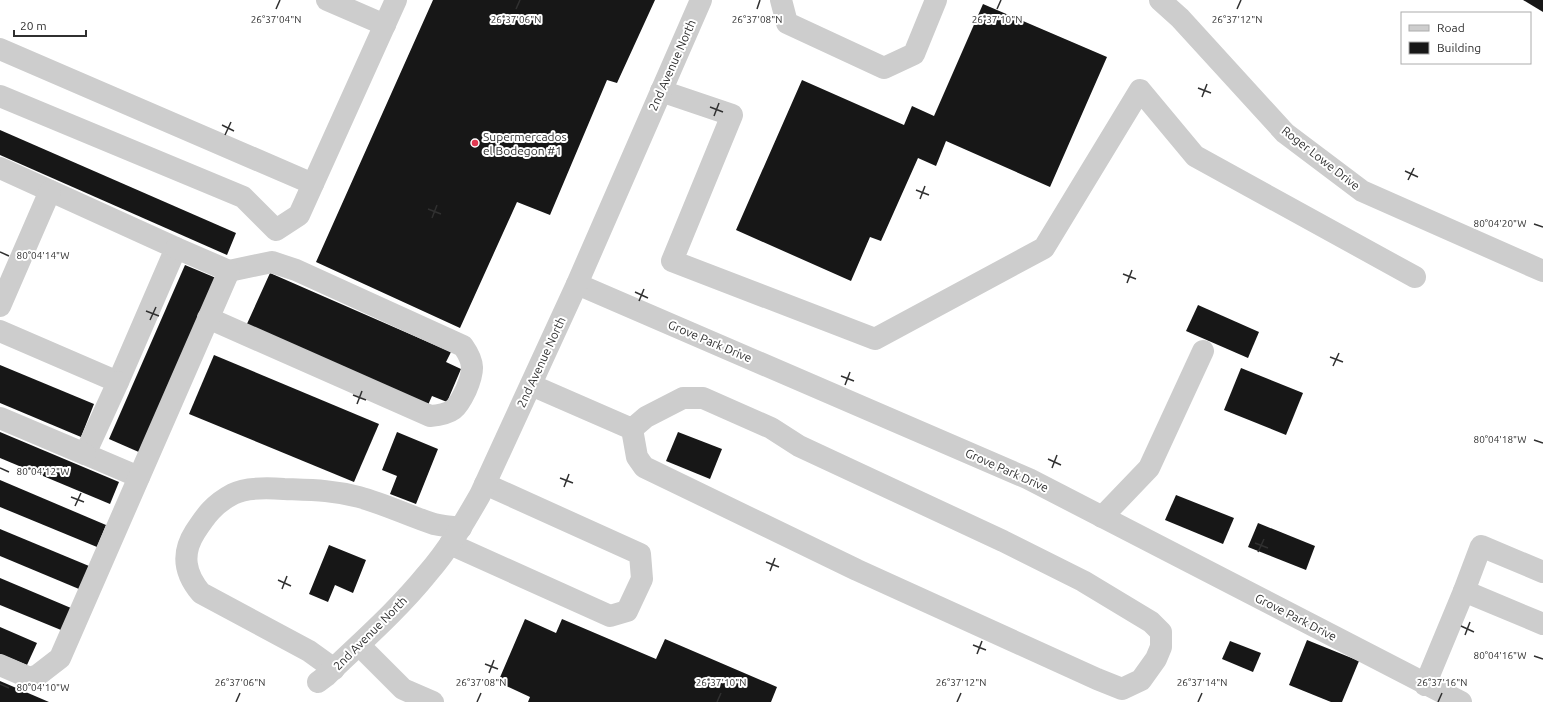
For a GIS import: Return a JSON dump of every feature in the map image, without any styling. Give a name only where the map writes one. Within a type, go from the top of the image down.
[{"type":"street","points":[[327,0],[385,25]]},
{"type":"street","points":[[0,96],[243,197],[276,230],[299,215],[396,0]]},
{"type":"street","name":"2nd Avenue North","points":[[456,536],[434,524],[358,497],[324,490],[261,488],[234,493],[209,511],[192,537],[187,552],[186,566],[193,584],[201,593],[309,651],[326,675],[402,602],[428,574],[456,536],[485,484],[577,284],[701,0]]},
{"type":"street","points":[[781,0],[787,23],[884,68],[914,54],[936,0]]},
{"type":"street","name":"Roger Lowe Drive","points":[[1160,0],[1180,18],[1285,133],[1362,191],[1543,271]]},
{"type":"street","points":[[0,49],[313,184]]},
{"type":"street","points":[[661,91],[732,115],[672,262],[875,339],[1044,248],[1140,90],[1195,156],[1414,277]]},
{"type":"street","points":[[0,168],[229,271],[272,262],[296,270],[463,346],[470,355],[473,364],[472,377],[459,405],[450,412],[430,416],[208,318]]},
{"type":"street","points":[[0,306],[50,191]]},
{"type":"street","points":[[86,454],[176,248]]},
{"type":"street","points":[[0,665],[30,678],[45,670],[60,658],[229,271]]},
{"type":"street","name":"Grove Park Drive","points":[[577,284],[1030,479],[1460,702]]},
{"type":"street","points":[[0,331],[118,382]]},
{"type":"street","points":[[1102,517],[1149,468],[1203,351]]},
{"type":"street","points":[[531,384],[632,428]]},
{"type":"street","points":[[683,398],[704,398],[771,428],[799,446],[1083,581],[1151,622],[1161,632],[1161,647],[1156,660],[1140,680],[1122,689],[1089,675],[857,570],[644,467],[637,457],[632,428],[646,417],[683,398]]},
{"type":"street","points":[[0,418],[139,477]]},
{"type":"street","points":[[456,536],[610,616],[628,611],[642,579],[640,554],[485,484]]},
{"type":"street","points":[[1425,684],[1481,546],[1543,572]]},
{"type":"street","points":[[1464,591],[1543,624]]},
{"type":"street","points":[[358,645],[403,689],[433,702]]},
{"type":"building","name":"Supermercados el Bodegon #1","points":[[433,0],[655,0],[617,83],[607,80],[550,215],[517,202],[460,328],[316,262]]},
{"type":"building","points":[[1523,0],[1543,0],[1543,12]]},
{"type":"building","points":[[983,4],[1107,57],[1050,187],[946,141],[936,166],[918,158],[881,241],[870,237],[851,281],[736,230],[802,80],[904,125],[912,106],[934,116]]},
{"type":"building","points":[[0,130],[236,233],[227,255],[0,155]]},
{"type":"building","points":[[185,265],[216,278],[141,453],[109,439]]},
{"type":"building","points":[[270,273],[451,352],[446,362],[461,369],[447,402],[432,396],[428,405],[246,326]]},
{"type":"building","points":[[1198,305],[1259,332],[1248,358],[1186,331]]},
{"type":"building","points":[[214,355],[379,424],[354,482],[189,414]]},
{"type":"building","points":[[0,365],[94,404],[81,437],[0,403]]},
{"type":"building","points":[[1241,368],[1303,393],[1286,435],[1224,410]]},
{"type":"building","points":[[0,432],[119,482],[110,504],[0,458]]},
{"type":"building","points":[[397,432],[438,449],[416,504],[390,494],[397,476],[382,470]]},
{"type":"building","points":[[678,432],[722,449],[710,479],[666,461]]},
{"type":"building","points":[[0,480],[106,525],[97,547],[0,507]]},
{"type":"building","points":[[1176,495],[1234,518],[1223,544],[1165,520]]},
{"type":"building","points":[[1258,523],[1315,546],[1306,570],[1248,547]]},
{"type":"building","points":[[0,529],[89,566],[79,589],[0,556]]},
{"type":"building","points":[[329,545],[366,560],[353,593],[335,585],[328,602],[309,594]]},
{"type":"building","points":[[0,578],[71,608],[61,630],[0,605]]},
{"type":"building","points":[[525,619],[556,633],[562,619],[656,659],[665,639],[777,687],[771,702],[528,702],[530,697],[498,682]]},
{"type":"building","points":[[0,627],[37,643],[27,665],[0,654]]},
{"type":"building","points":[[1307,640],[1359,661],[1342,702],[1331,702],[1289,685]]},
{"type":"building","points":[[1230,641],[1261,653],[1253,672],[1222,659]]},
{"type":"building","points":[[0,681],[49,702],[0,702]]},
{"type":"place","name":"Supermercados el Bodegon #1","points":[[475,143]]}]
